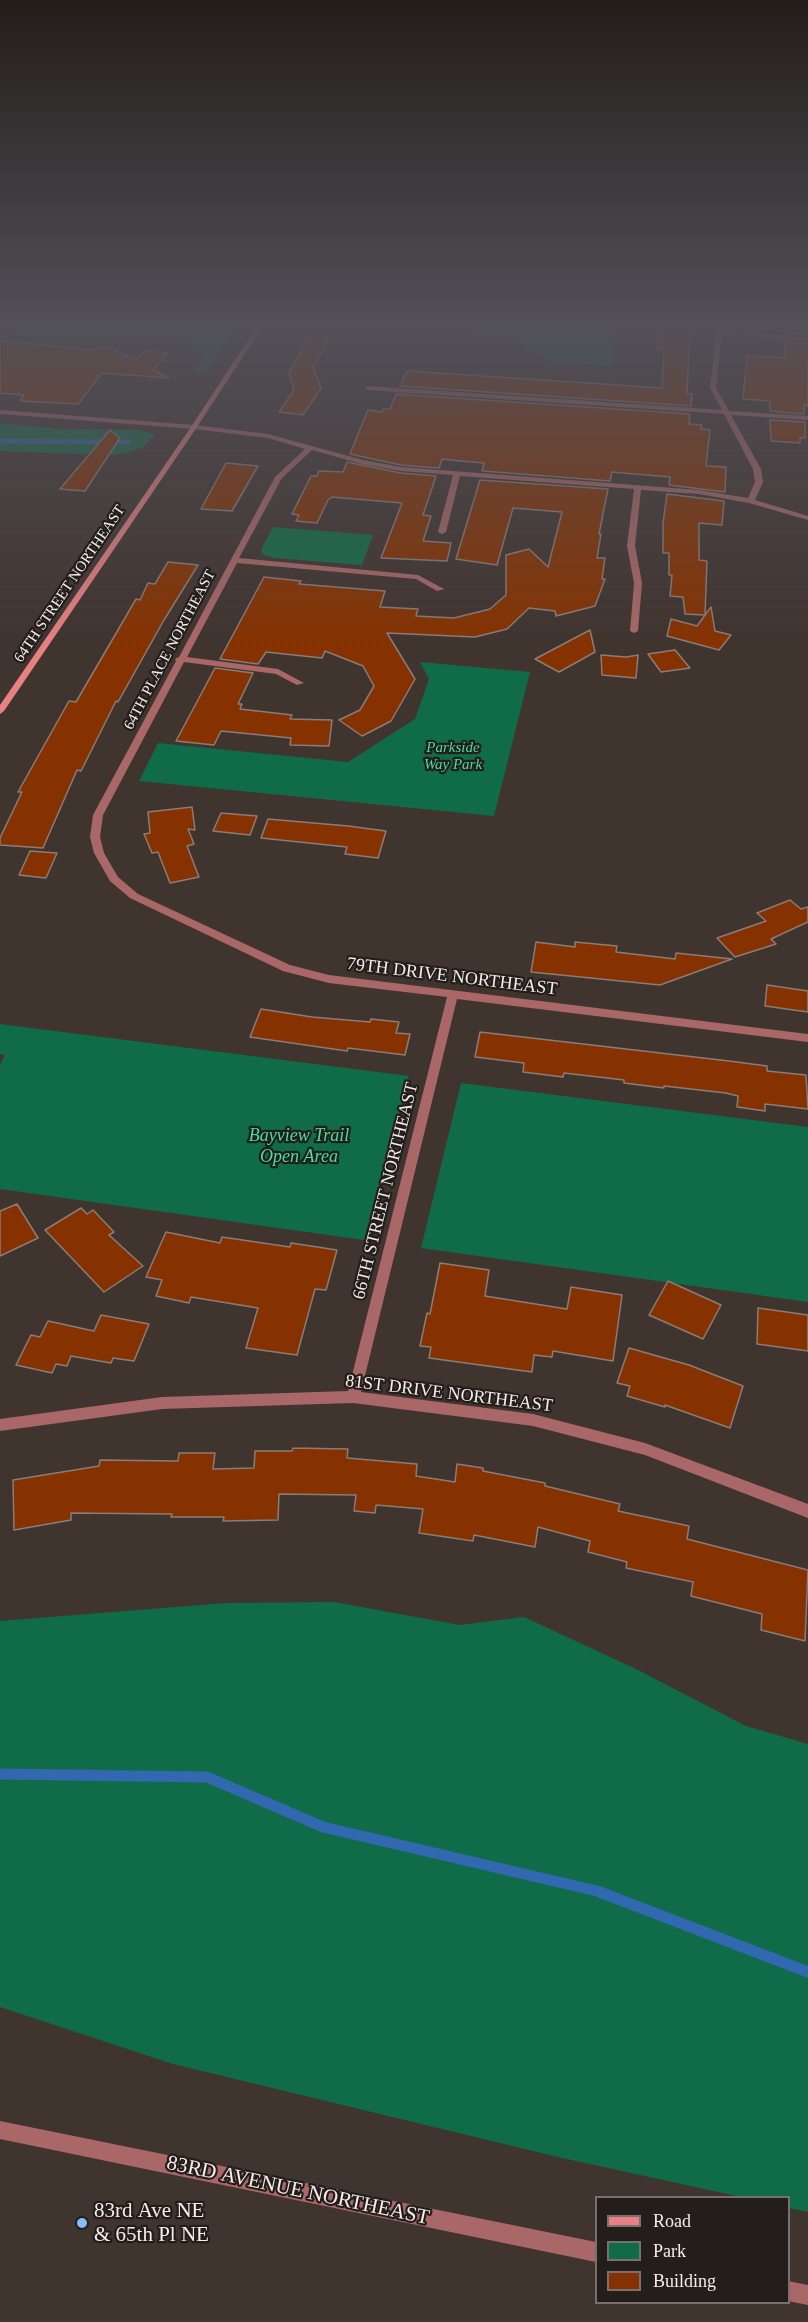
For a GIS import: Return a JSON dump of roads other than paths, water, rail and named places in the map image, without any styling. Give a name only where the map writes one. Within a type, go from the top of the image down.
[{"type":"main road","name":"64TH STREET NORTHEAST","points":[[0,711],[191,431]]},
{"type":"street","points":[[230,431],[268,436],[362,462],[457,475],[699,492],[750,501],[808,518]]},
{"type":"street","points":[[737,431],[757,469],[759,482],[750,501]]},
{"type":"street","name":"64TH PLACE NORTHEAST","points":[[114,879],[99,854],[95,837],[98,815],[179,659],[279,477],[310,448]]},
{"type":"street","points":[[442,532],[457,475]]},
{"type":"street","points":[[634,631],[638,583],[631,546],[638,487]]},
{"type":"street","points":[[234,560],[418,577],[440,589]]},
{"type":"street","points":[[179,659],[278,672],[300,683]]},
{"type":"street","name":"79TH DRIVE NORTHEAST","points":[[114,879],[134,896],[152,906],[287,968],[329,979],[808,1038]]},
{"type":"street","name":"66TH STREET NORTHEAST","points":[[353,1397],[453,994]]},
{"type":"street","name":"81ST DRIVE NORTHEAST","points":[[0,1425],[162,1403],[353,1397],[533,1420],[645,1449],[808,1511]]},
{"type":"street","name":"83RD AVENUE NORTHEAST","points":[[0,2130],[595,2252]]},
{"type":"street","points":[[790,2291],[808,2295]]},
{"type":"waterway","points":[[0,441],[128,442]]},
{"type":"waterway","points":[[0,1774],[207,1777],[323,1827],[597,1891],[808,1972]]},
{"type":"place","name":"83rd Ave NE & 65th Pl NE","points":[[82,2223]]},
{"type":"park label","name":"Parkside Way Park","points":[[453,756]]},
{"type":"park label","name":"Bayview Trail Open Area","points":[[299,1146]]}]
